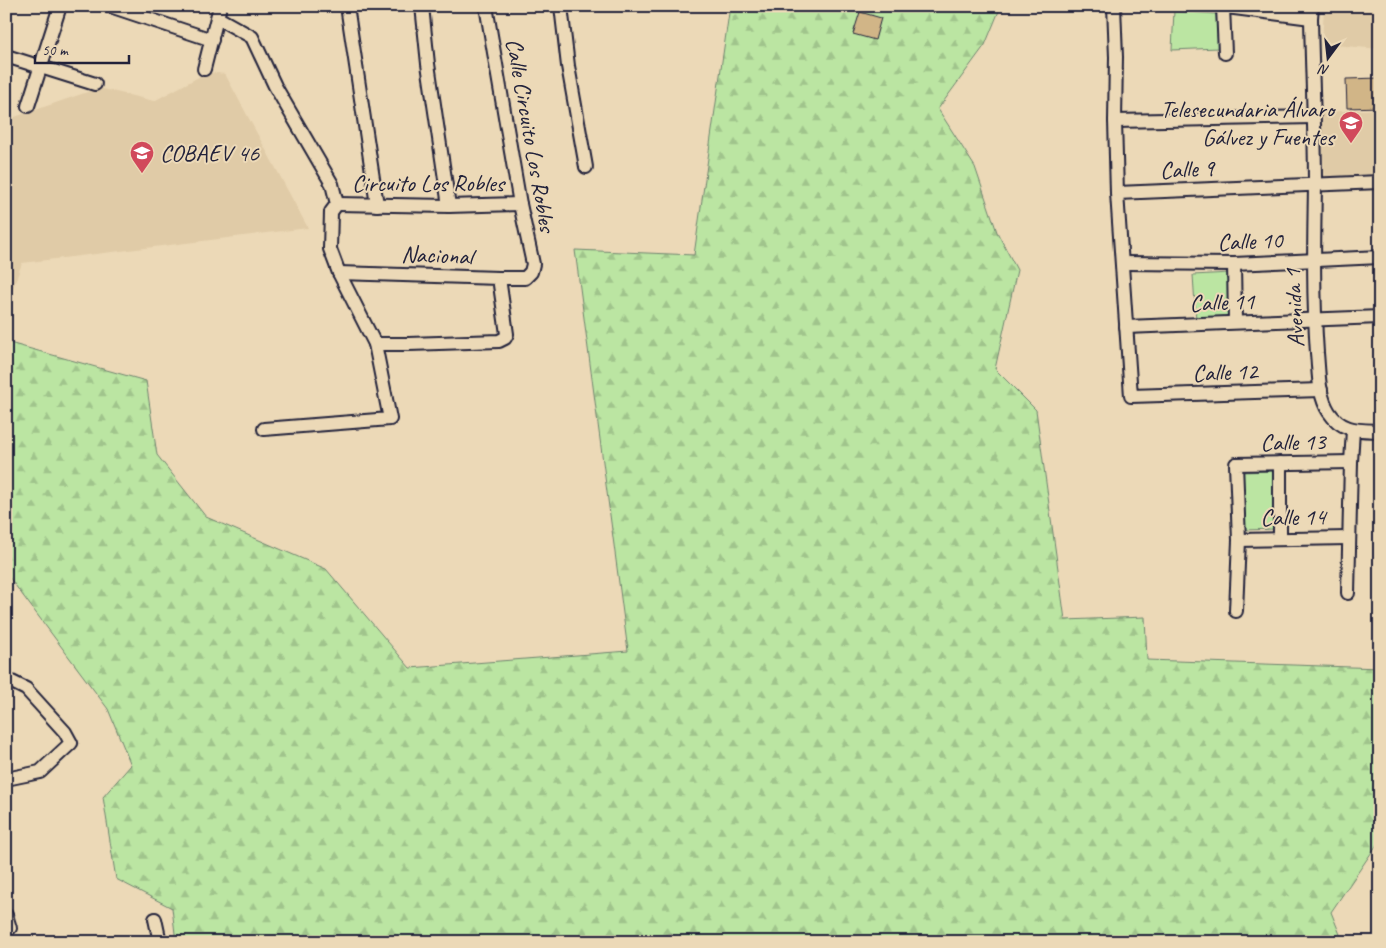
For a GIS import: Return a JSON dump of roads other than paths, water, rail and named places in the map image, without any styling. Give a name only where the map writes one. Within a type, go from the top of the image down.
[{"type":"street","points":[[28,106],[60,6]]},
{"type":"street","points":[[110,6],[212,40]]},
{"type":"street","points":[[347,6],[377,205]]},
{"type":"street","points":[[422,6],[428,64],[449,206]]},
{"type":"street","name":"Calle Circuito Los Robles","points":[[486,6],[520,204],[533,264],[531,272]]},
{"type":"street","points":[[561,6],[568,66],[586,167]]},
{"type":"street","points":[[1114,6],[1117,193],[1126,327]]},
{"type":"street","points":[[1219,6],[1311,12]]},
{"type":"street","points":[[1223,7],[1225,53]]},
{"type":"street","points":[[204,68],[219,12],[252,37],[275,86],[332,184],[337,204],[331,212],[330,249],[339,273],[375,344],[390,419],[264,429]]},
{"type":"street","name":"Avenida 1","points":[[1311,12],[1315,184],[1313,260],[1315,320],[1321,390],[1328,410],[1335,420],[1353,430]]},
{"type":"street","points":[[6,56],[95,84]]},
{"type":"street","points":[[1115,121],[1313,117]]},
{"type":"street","name":"Calle 9","points":[[1117,193],[1380,182]]},
{"type":"street","name":"Circuito Los Robles","points":[[337,204],[449,206],[520,204]]},
{"type":"street","name":"Calle 10","points":[[1122,263],[1234,264],[1380,257]]},
{"type":"street","points":[[1234,264],[1234,322]]},
{"type":"street","name":"Nacional","points":[[339,273],[525,278],[531,272]]},
{"type":"street","points":[[375,344],[499,341],[505,338],[507,334],[499,278]]},
{"type":"street","name":"Calle 11","points":[[1126,327],[1380,317]]},
{"type":"street","name":"Calle 12","points":[[1126,327],[1131,396],[1321,390]]},
{"type":"street","points":[[1348,593],[1353,430],[1380,431]]},
{"type":"street","name":"Calle 13","points":[[1238,540],[1236,464],[1351,462]]},
{"type":"street","points":[[1280,463],[1280,538]]},
{"type":"street","name":"Calle 14","points":[[1238,540],[1349,538]]},
{"type":"street","points":[[1236,611],[1238,540]]},
{"type":"street","points":[[6,679],[26,689],[65,732],[71,742],[40,772],[6,779]]},
{"type":"street","points":[[6,915],[10,928]]},
{"type":"street","points":[[154,919],[160,942]]},
{"type":"place","name":"Telesecundaria Álvaro Gálvez y Fuentes","points":[[1351,144]]},
{"type":"place","name":"COBAEV 46","points":[[142,174]]}]
